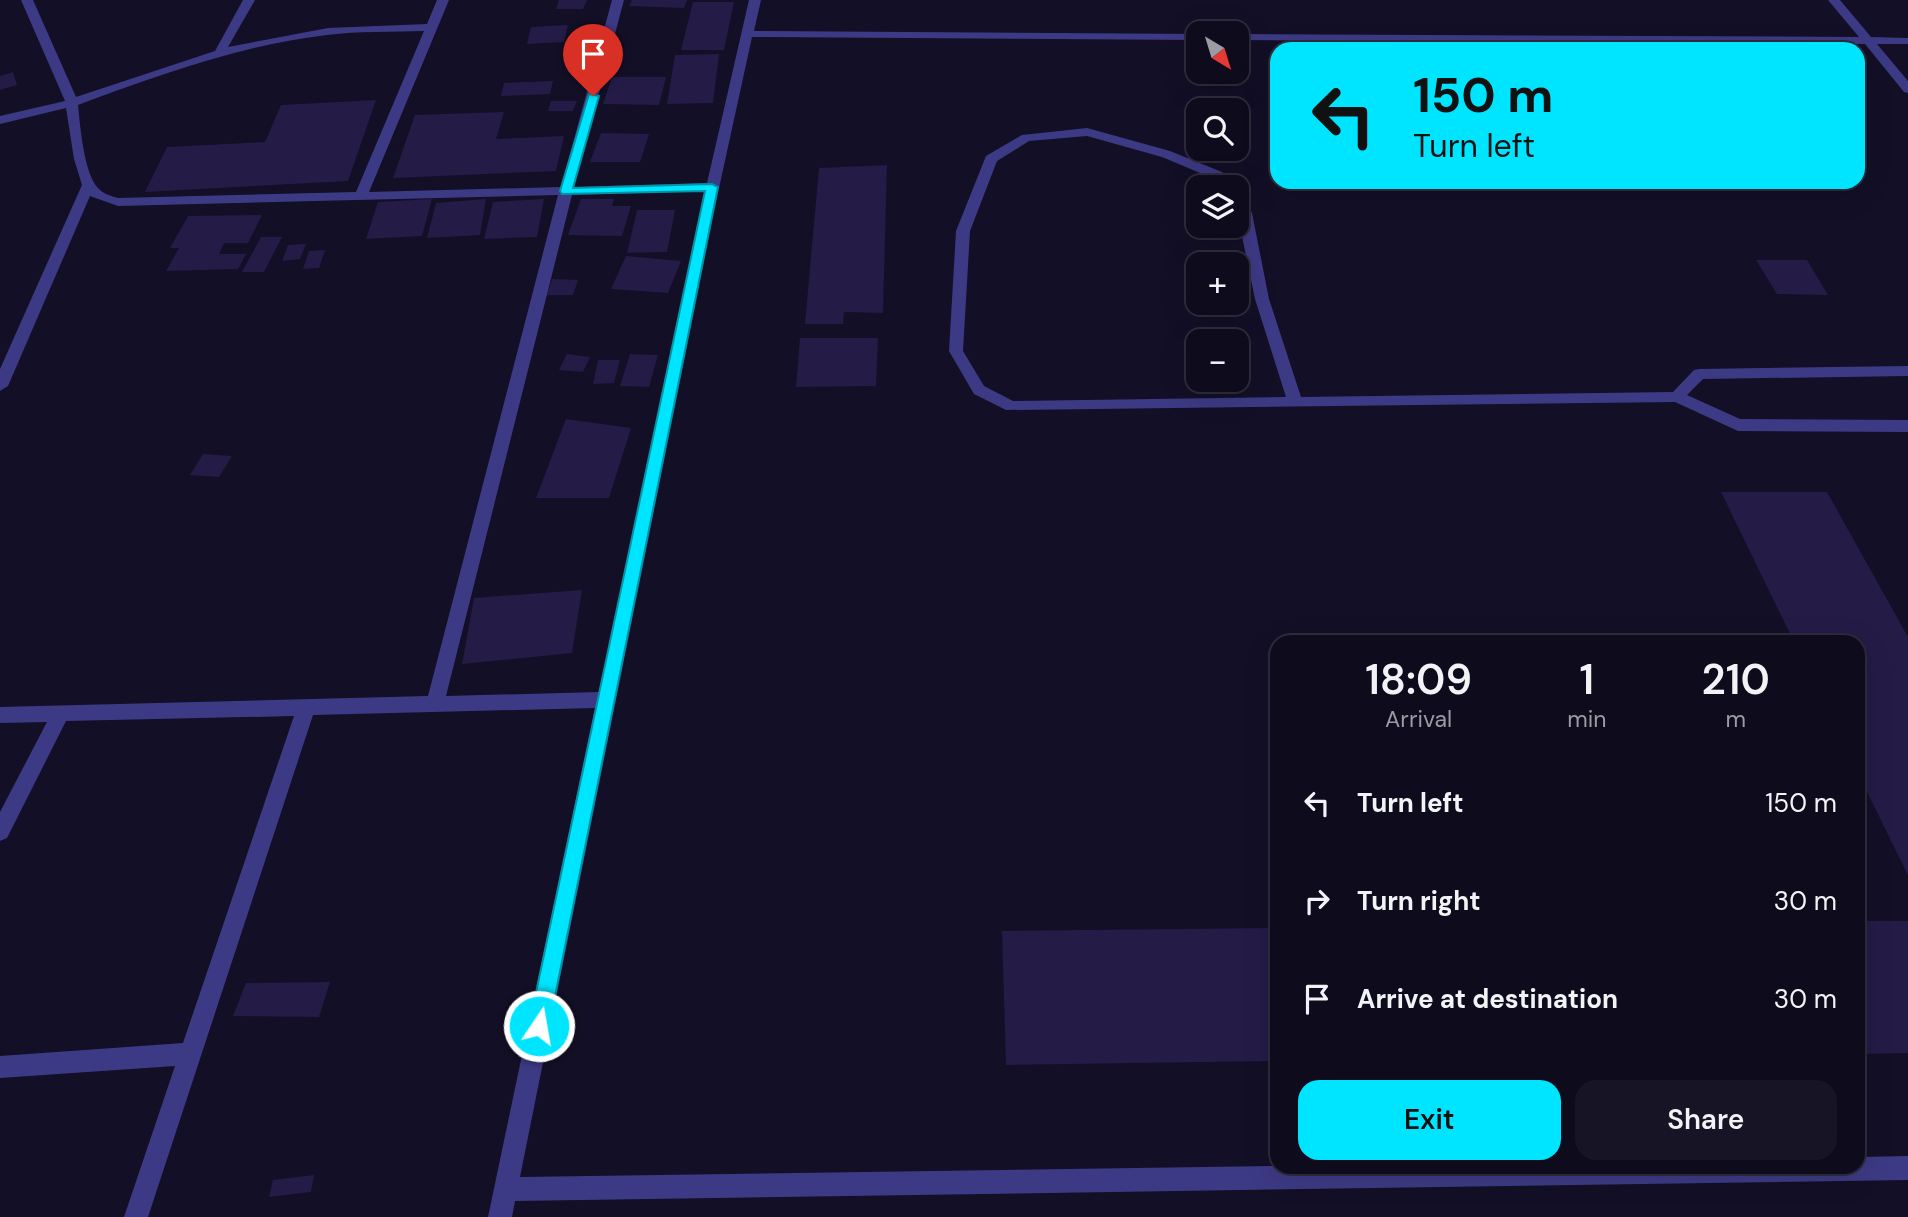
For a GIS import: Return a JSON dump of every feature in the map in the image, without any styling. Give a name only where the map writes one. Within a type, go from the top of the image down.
[{"type":"street","points":[[27,0],[72,103],[73,120],[88,186],[100,197],[118,202],[712,187]]},
{"type":"street","points":[[219,54],[249,0]]},
{"type":"street","points":[[360,197],[443,0]]},
{"type":"street","points":[[435,704],[566,191],[618,0]]},
{"type":"street","points":[[500,1217],[712,187],[755,0]]},
{"type":"street","points":[[1834,0],[1908,89]]},
{"type":"street","points":[[0,120],[72,103],[137,79],[219,54],[314,33],[432,27]]},
{"type":"street","points":[[747,34],[1186,37]]},
{"type":"street","points":[[1250,37],[1908,41]]},
{"type":"street","points":[[1217,175],[1166,154],[1087,132],[1026,138],[991,159],[963,231],[956,351],[979,390],[1011,406],[1677,397],[1738,425],[1908,426]]},
{"type":"street","points":[[0,386],[4,366],[88,186]]},
{"type":"street","points":[[1249,233],[1262,299],[1295,402]]},
{"type":"street","points":[[1677,397],[1699,374],[1908,372]]},
{"type":"street","points":[[0,715],[606,700]]},
{"type":"street","points":[[136,1217],[306,708]]},
{"type":"street","points":[[0,832],[61,713]]},
{"type":"street","points":[[0,1067],[190,1054]]},
{"type":"street","points":[[1865,1169],[1908,1168]]},
{"type":"street","points":[[506,1189],[1507,1174]]},
{"type":"building","points":[[559,0],[587,0],[583,9],[556,9]]},
{"type":"building","points":[[632,0],[687,0],[684,8],[629,6]]},
{"type":"building","points":[[693,2],[734,2],[724,50],[681,50]]},
{"type":"building","points":[[568,25],[564,42],[527,44],[531,27]]},
{"type":"building","points":[[719,54],[713,103],[667,104],[675,55]]},
{"type":"building","points":[[13,72],[17,85],[0,90],[0,76]]},
{"type":"building","points":[[612,77],[666,77],[659,105],[603,104]]},
{"type":"building","points":[[553,81],[550,94],[501,96],[504,83]]},
{"type":"building","points":[[376,100],[348,181],[145,192],[167,147],[265,142],[281,105]]},
{"type":"building","points":[[551,101],[577,101],[573,111],[548,111]]},
{"type":"building","points":[[504,112],[496,139],[564,136],[556,171],[393,178],[415,115]]},
{"type":"building","points":[[601,133],[649,134],[640,162],[590,162]]},
{"type":"building","points":[[887,165],[883,313],[844,312],[843,324],[805,324],[819,168]]},
{"type":"building","points":[[432,199],[422,236],[366,239],[378,202]]},
{"type":"building","points":[[486,199],[480,235],[427,238],[436,203]]},
{"type":"building","points":[[544,199],[537,237],[484,239],[493,202]]},
{"type":"building","points":[[581,199],[614,199],[612,206],[631,206],[622,236],[568,235]]},
{"type":"building","points":[[637,210],[675,210],[667,252],[627,253]]},
{"type":"building","points":[[262,215],[248,243],[224,243],[219,254],[246,254],[238,269],[166,271],[179,248],[170,248],[188,216]]},
{"type":"building","points":[[261,237],[282,237],[264,272],[242,272]]},
{"type":"building","points":[[306,244],[300,259],[282,261],[288,245]]},
{"type":"building","points":[[325,250],[319,268],[303,269],[309,251]]},
{"type":"building","points":[[626,256],[681,261],[668,293],[611,289]]},
{"type":"building","points":[[1756,260],[1807,260],[1828,295],[1777,294]]},
{"type":"building","points":[[552,279],[578,280],[573,295],[547,295]]},
{"type":"building","points":[[800,338],[878,338],[876,386],[796,387]]},
{"type":"building","points":[[567,354],[590,357],[583,372],[559,370]]},
{"type":"building","points":[[630,354],[658,355],[649,387],[620,386]]},
{"type":"building","points":[[598,360],[620,360],[614,383],[593,384]]},
{"type":"building","points":[[566,419],[631,428],[609,498],[536,498]]},
{"type":"building","points":[[203,454],[232,456],[219,477],[190,475]]},
{"type":"building","points":[[1721,492],[1827,492],[1908,637],[1908,875],[1865,788],[1865,635],[1791,635]]},
{"type":"building","points":[[582,590],[572,653],[462,664],[474,598]]},
{"type":"building","points":[[1865,921],[1908,921],[1908,1053],[1865,1054]]},
{"type":"building","points":[[1270,928],[1270,1061],[1006,1065],[1002,931]]},
{"type":"building","points":[[330,982],[319,1017],[233,1016],[246,983]]},
{"type":"building","points":[[314,1175],[311,1192],[269,1197],[273,1180]]},
{"type":"route","points":[[539,1026],[712,187],[566,191],[593,96]]}]
